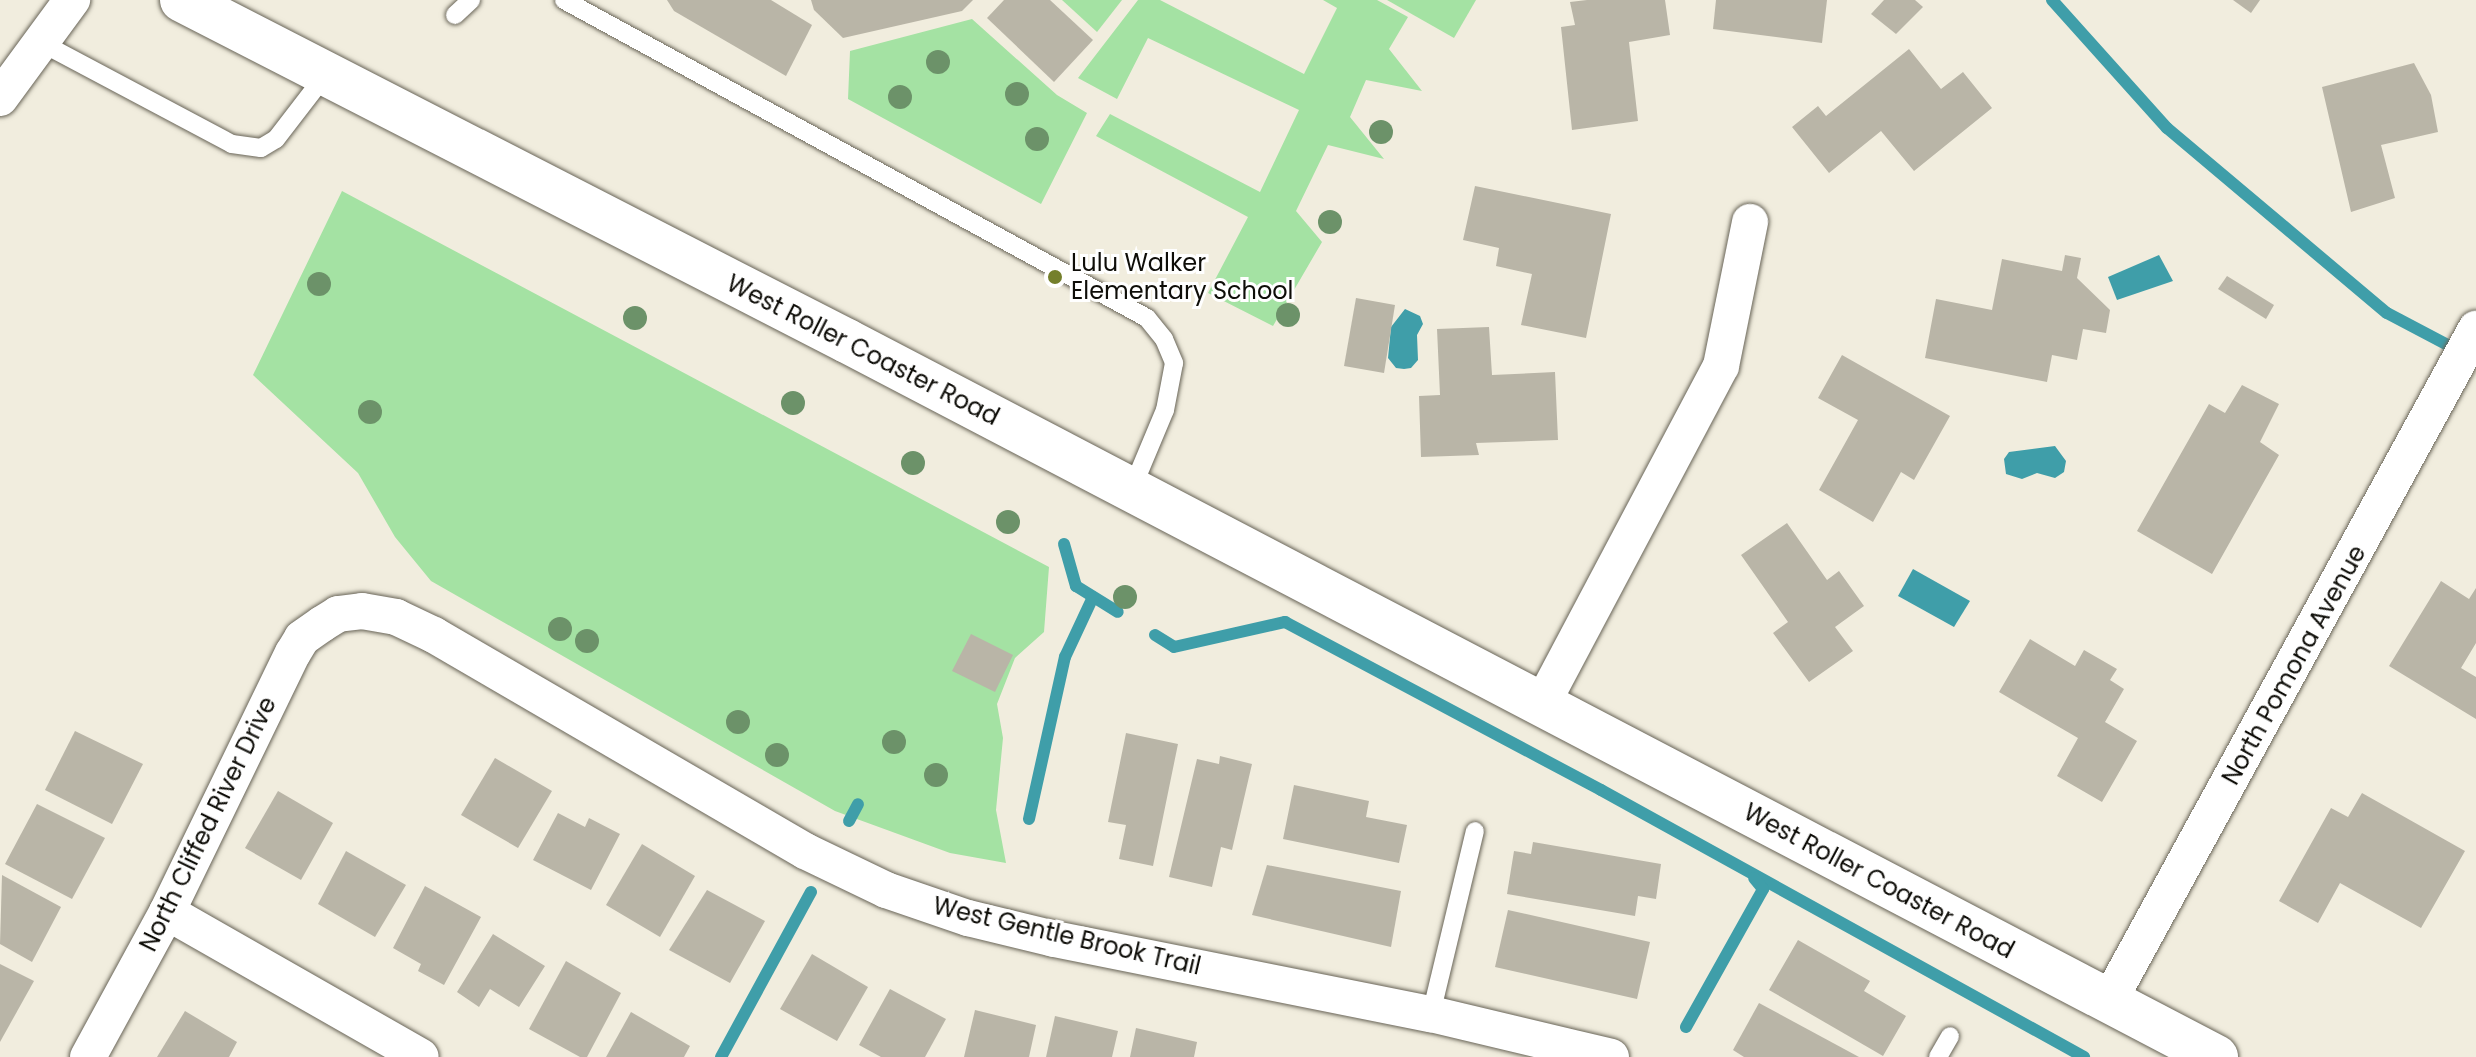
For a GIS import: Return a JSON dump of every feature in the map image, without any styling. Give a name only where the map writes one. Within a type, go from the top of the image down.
[{"type":"street","points":[[0,98],[72,0]]},
{"type":"street","name":"West Roller Coaster Road","points":[[182,0],[1132,489],[2216,1057]]},
{"type":"street","points":[[1542,704],[1721,366],[1750,222]]},
{"type":"street","name":"North Pomona Avenue","points":[[2109,1001],[2476,329]]},
{"type":"street","name":"North Cliffed River Drive","points":[[88,1057],[167,912],[293,653],[302,638],[344,601]]},
{"type":"street","name":"West Gentle Brook Trail","points":[[344,601],[412,623],[805,851],[886,890],[968,918],[1054,939],[1431,1014],[1611,1057]]},
{"type":"street","points":[[167,912],[421,1057]]},
{"type":"lane","points":[[455,15],[471,0]]},
{"type":"lane","points":[[564,0],[1147,318],[1164,339],[1174,363],[1165,410],[1132,489]]},
{"type":"lane","points":[[40,42],[232,144],[261,148],[276,139],[326,74]]},
{"type":"lane","points":[[1431,1014],[1475,831]]},
{"type":"lane","points":[[1938,1057],[1950,1036]]},
{"type":"green space","points":[[1062,0],[1122,0],[1097,32]]},
{"type":"green space","points":[[1138,0],[1160,0],[1304,74],[1337,8],[1323,0],[1377,0],[1408,17],[1389,49],[1422,91],[1366,80],[1350,117],[1384,159],[1328,145],[1296,211],[1322,242],[1273,326],[1208,293],[1248,217],[1096,136],[1110,114],[1260,192],[1299,110],[1148,38],[1117,99],[1078,78]]},
{"type":"green space","points":[[1387,0],[1476,0],[1454,38]]},
{"type":"green space","points":[[972,19],[1057,95],[1087,113],[1041,204],[848,99],[850,51]]},
{"type":"green space","points":[[342,191],[1049,567],[1044,632],[1015,658],[997,704],[1003,738],[996,810],[1006,863],[950,853],[835,811],[431,581],[395,537],[358,473],[253,375]]},
{"type":"water","points":[[2159,255],[2173,281],[2117,300],[2108,277]]},
{"type":"water","points":[[1405,309],[1420,316],[1423,324],[1417,335],[1418,360],[1411,368],[1404,369],[1396,368],[1388,358],[1391,327]]},
{"type":"water","points":[[2055,446],[2066,461],[2064,472],[2055,478],[2037,473],[2022,479],[2006,474],[2004,459],[2009,452]]},
{"type":"water","points":[[1913,569],[1970,601],[1954,627],[1898,596]]},
{"type":"building","points":[[667,0],[771,0],[812,25],[786,76],[674,11]]},
{"type":"building","points":[[811,0],[973,0],[962,11],[843,38],[814,10]]},
{"type":"building","points":[[1004,0],[1050,0],[1093,40],[1054,82],[987,18]]},
{"type":"building","points":[[1665,0],[1670,35],[1629,42],[1638,121],[1572,130],[1561,27],[1575,25],[1570,2]]},
{"type":"building","points":[[1716,0],[1827,0],[1822,43],[1713,29]]},
{"type":"building","points":[[1884,0],[1915,0],[1923,7],[1896,34],[1871,14]]},
{"type":"building","points":[[2233,0],[2260,0],[2251,13]]},
{"type":"building","points":[[1909,49],[1941,89],[1963,72],[1992,108],[1914,171],[1881,131],[1829,173],[1792,127],[1818,106],[1826,116]]},
{"type":"building","points":[[2414,63],[2431,95],[2438,132],[2381,145],[2395,198],[2351,212],[2322,87]]},
{"type":"building","points":[[1475,186],[1611,214],[1586,338],[1521,325],[1532,274],[1496,266],[1499,248],[1463,240]]},
{"type":"building","points":[[2065,255],[2081,258],[2077,278],[2110,310],[2106,333],[2083,329],[2077,360],[2052,355],[2047,382],[1925,358],[1936,299],[1992,310],[2002,259],[2062,271]]},
{"type":"building","points":[[2227,276],[2274,305],[2266,319],[2218,289]]},
{"type":"building","points":[[1356,298],[1395,305],[1384,373],[1344,366]]},
{"type":"building","points":[[1489,327],[1492,375],[1555,372],[1558,440],[1476,443],[1479,455],[1421,457],[1419,396],[1440,395],[1437,329]]},
{"type":"building","points":[[1842,355],[1950,416],[1914,480],[1901,472],[1873,522],[1819,490],[1858,420],[1818,398]]},
{"type":"building","points":[[2242,385],[2279,404],[2260,442],[2279,455],[2212,574],[2137,531],[2209,404],[2225,413]]},
{"type":"building","points":[[1787,523],[1827,580],[1839,571],[1864,606],[1835,627],[1853,651],[1809,682],[1773,633],[1788,622],[1741,555]]},
{"type":"building","points":[[2441,581],[2469,599],[2476,588],[2476,643],[2461,668],[2476,677],[2476,719],[2389,666]]},
{"type":"building","points":[[971,634],[1013,655],[995,692],[952,671]]},
{"type":"building","points":[[2030,639],[2075,666],[2084,650],[2117,669],[2110,680],[2124,689],[2105,722],[2137,741],[2102,802],[2057,776],[2078,738],[1999,692]]},
{"type":"building","points":[[75,731],[143,764],[112,824],[45,790]]},
{"type":"building","points":[[1126,733],[1178,744],[1153,866],[1119,859],[1126,825],[1108,822]]},
{"type":"building","points":[[1220,756],[1252,764],[1232,850],[1221,847],[1212,887],[1169,877],[1197,759],[1219,764]]},
{"type":"building","points":[[495,758],[552,791],[518,848],[461,815]]},
{"type":"building","points":[[1294,785],[1369,801],[1366,817],[1407,825],[1399,863],[1283,839]]},
{"type":"building","points":[[278,791],[333,823],[301,880],[245,848]]},
{"type":"building","points":[[2362,793],[2465,851],[2421,928],[2340,883],[2318,923],[2279,901],[2331,808],[2348,817]]},
{"type":"building","points":[[37,804],[105,838],[72,899],[5,864]]},
{"type":"building","points":[[558,813],[585,827],[589,818],[620,834],[591,890],[533,860]]},
{"type":"building","points":[[1533,842],[1661,864],[1656,899],[1638,896],[1635,916],[1507,894],[1514,851],[1531,854]]},
{"type":"building","points":[[642,844],[695,876],[660,937],[606,905]]},
{"type":"building","points":[[346,851],[406,885],[375,937],[318,904]]},
{"type":"building","points":[[1267,865],[1401,891],[1391,947],[1252,915]]},
{"type":"building","points":[[2,875],[61,907],[32,962],[0,944]]},
{"type":"building","points":[[425,886],[481,917],[444,985],[418,971],[421,964],[393,948]]},
{"type":"building","points":[[707,890],[765,921],[730,983],[669,950]]},
{"type":"building","points":[[1508,910],[1650,942],[1637,999],[1495,967]]},
{"type":"building","points":[[493,934],[545,966],[519,1007],[490,989],[479,1007],[457,992]]},
{"type":"building","points":[[1798,940],[1870,981],[1864,991],[1906,1016],[1883,1056],[1769,990]]},
{"type":"building","points":[[812,954],[868,987],[837,1041],[780,1009]]},
{"type":"building","points":[[566,961],[621,993],[587,1057],[580,1057],[529,1029]]},
{"type":"building","points":[[0,964],[34,981],[0,1042]]},
{"type":"building","points":[[890,989],[946,1019],[925,1057],[881,1057],[859,1045]]},
{"type":"building","points":[[1759,1003],[1859,1057],[1744,1057],[1733,1050]]},
{"type":"building","points":[[975,1010],[1036,1025],[1029,1057],[964,1057]]},
{"type":"building","points":[[185,1011],[237,1042],[229,1057],[157,1057]]},
{"type":"building","points":[[631,1012],[690,1046],[684,1057],[606,1057]]},
{"type":"building","points":[[1055,1016],[1118,1031],[1112,1057],[1046,1057]]},
{"type":"building","points":[[1136,1028],[1197,1042],[1194,1057],[1130,1057]]},
{"type":"waterway","points":[[2052,0],[2167,128],[2387,313],[2459,351]]},
{"type":"waterway","points":[[1064,544],[1076,586],[1118,612]]},
{"type":"waterway","points":[[1029,819],[1065,657],[1093,597]]},
{"type":"waterway","points":[[1155,635],[1174,647],[1285,622],[1601,790],[2084,1057]]},
{"type":"waterway","points":[[849,821],[858,804]]},
{"type":"waterway","points":[[1686,1027],[1763,889],[1754,878]]},
{"type":"waterway","points":[[721,1057],[811,892]]},
{"type":"place","name":"Lulu Walker Elementary School","points":[[1055,277]]}]
